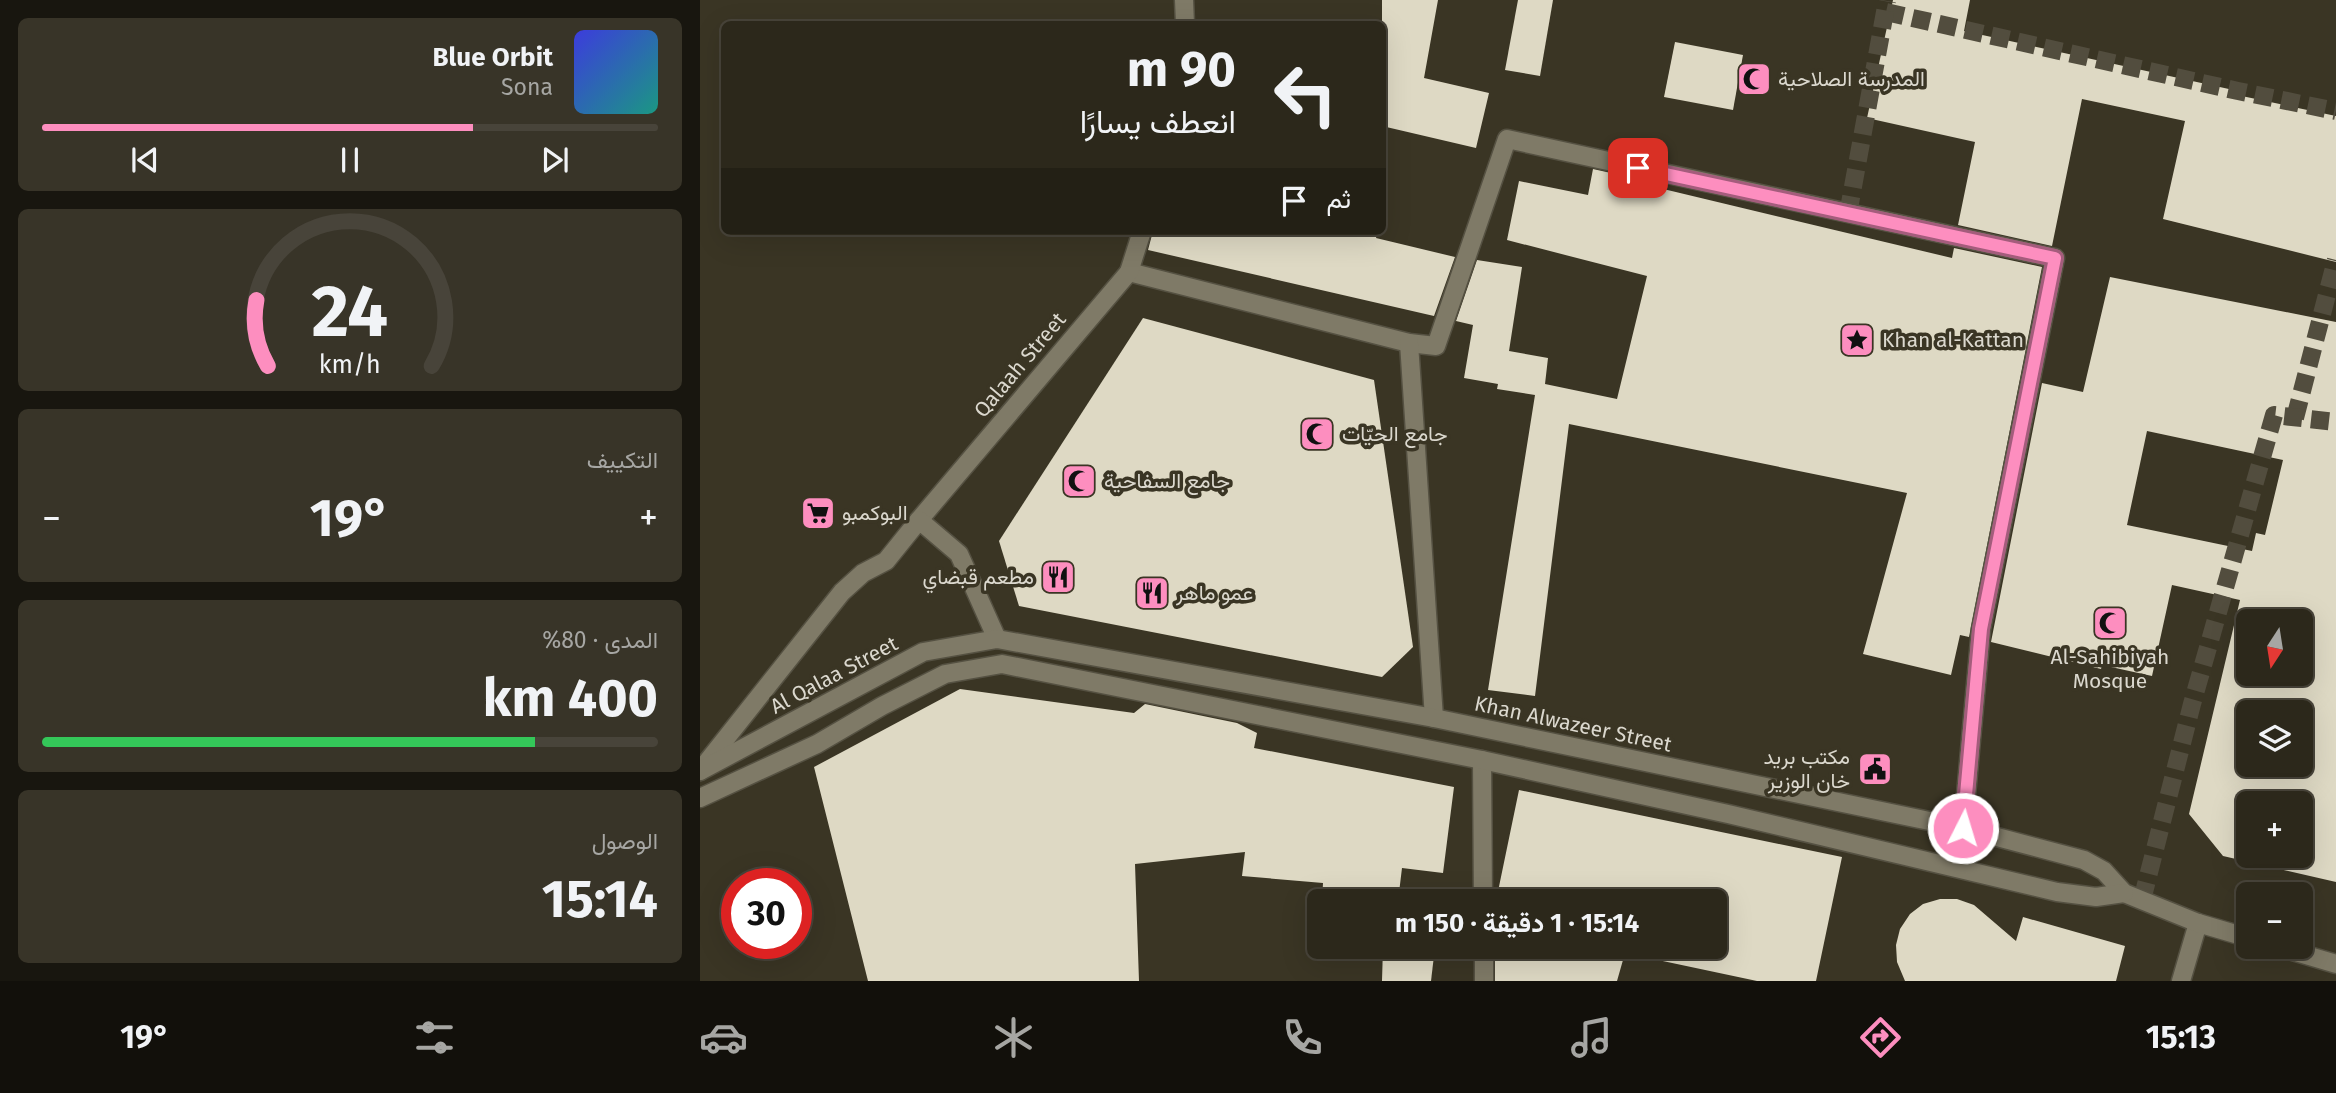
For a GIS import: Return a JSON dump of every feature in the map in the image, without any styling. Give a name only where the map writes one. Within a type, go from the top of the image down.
[{"type":"street","points":[[1184,0],[1185,21]]},
{"type":"street","points":[[1129,272],[1409,343],[1436,346],[1507,139],[2055,258],[1981,629],[1963,828]]},
{"type":"street","name":"Qalaah Street","points":[[700,771],[842,592],[863,573],[886,561],[1129,272],[1141,235]]},
{"type":"street","points":[[1409,343],[1434,718]]},
{"type":"street","points":[[919,520],[959,554],[997,639]]},
{"type":"street","name":"Khan Alwazeer Street","points":[[997,639],[1434,718],[1963,828],[2084,860],[2104,872],[2124,893],[2198,923],[2236,934]]},
{"type":"street","name":"Al Qalaa Street","points":[[700,771],[923,652],[997,639]]},
{"type":"street","name":"Khan Alwazeer Street","points":[[700,798],[817,744],[881,706],[945,674],[1002,664],[1482,760],[1741,817],[2057,892],[2096,897],[2124,893]]},
{"type":"street","points":[[1482,760],[1483,889]]},
{"type":"street","points":[[2181,981],[2198,923]]},
{"type":"street","points":[[2313,957],[2336,964]]},
{"type":"street","points":[[1484,959],[1484,981]]},
{"type":"building","points":[[1382,0],[1438,0],[1424,78],[1489,93],[1476,148],[1386,127],[1386,21],[1382,21]]},
{"type":"building","points":[[1518,0],[1553,0],[1540,76],[1505,70]]},
{"type":"building","points":[[1893,0],[1970,0],[1964,31],[2238,91],[2237,95],[2336,116],[2336,262],[2163,219],[2185,121],[2082,99],[2052,246],[1958,225],[1975,142],[1867,118]]},
{"type":"building","points":[[1675,42],[1743,55],[1733,110],[1664,97]]},
{"type":"building","points":[[1593,169],[1656,183],[1655,187],[1952,258],[1954,248],[2042,267],[1969,637],[1960,635],[1951,675],[1863,654],[1907,493],[1569,424],[1535,696],[1488,690],[1535,395],[1497,389],[1498,384],[1464,378],[1473,325],[1456,321],[1477,260],[1522,267],[1509,351],[1548,358],[1545,384],[1617,399],[1647,276],[1507,240],[1519,181],[1588,195]]},
{"type":"building","points":[[1152,235],[1377,235],[1376,238],[1455,257],[1434,316],[1148,250]]},
{"type":"building","points":[[2110,277],[2336,322],[2336,882],[2275,868],[2313,868],[2313,791],[2236,791],[2236,859],[2223,856],[2189,814],[2236,617],[2236,686],[2314,686],[2314,609],[2238,609],[2240,600],[2172,585],[2152,676],[2102,665],[2101,669],[1991,642],[2042,383],[2083,392]],"holes":[[[2147,431],[2283,460],[2265,535],[2256,533],[2252,551],[2127,525]]]},
{"type":"building","points":[[1143,318],[1374,380],[1413,647],[1382,677],[1019,606],[999,541]]},
{"type":"building","points":[[960,689],[1134,713],[1145,704],[1237,723],[1257,733],[1254,748],[1454,787],[1443,873],[1402,868],[1399,889],[1323,889],[1323,883],[1242,876],[1245,852],[1135,864],[1139,981],[868,981],[814,767]]},
{"type":"building","points":[[1519,790],[1842,857],[1816,981],[1757,981],[1653,959],[1727,959],[1727,889],[1498,889]]},
{"type":"building","points":[[1940,899],[1957,899],[1974,905],[2016,941],[2023,917],[2125,946],[2116,981],[1905,981],[1897,962],[1896,945],[1900,929],[1910,914],[1923,904]]},
{"type":"building","points":[[1383,959],[1434,959],[1431,981],[1382,981]]},
{"type":"building","points":[[1495,959],[1623,959],[1617,981],[1495,981]]},
{"type":"tunnel","points":[[1848,214],[1887,1]]},
{"type":"tunnel","points":[[1886,12],[2336,111]]},
{"type":"tunnel","points":[[2295,418],[2336,260]]},
{"type":"tunnel","points":[[2142,900],[2192,704],[2274,415],[2336,422]]},
{"type":"place","name":"المدرسة الصلاحية","points":[[1754,79]]},
{"type":"place","name":"Khan al-Kattan","points":[[1857,340]]},
{"type":"place","name":"جامع الحيّات","points":[[1317,434]]},
{"type":"place","name":"جامع السفاحية","points":[[1079,481]]},
{"type":"place","name":"البوكمبو","points":[[818,513]]},
{"type":"place","name":"مطعم قبضاي","points":[[1058,577]]},
{"type":"place","name":"عمو ماهر","points":[[1152,593]]},
{"type":"place","name":"Al-Sahibiyah Mosque","points":[[2110,623]]},
{"type":"place","name":"مكتب بريد خان الوزير","points":[[1875,769]]},
{"type":"route","points":[[1638,168],[2055,258],[1981,629],[1963,828]]}]
